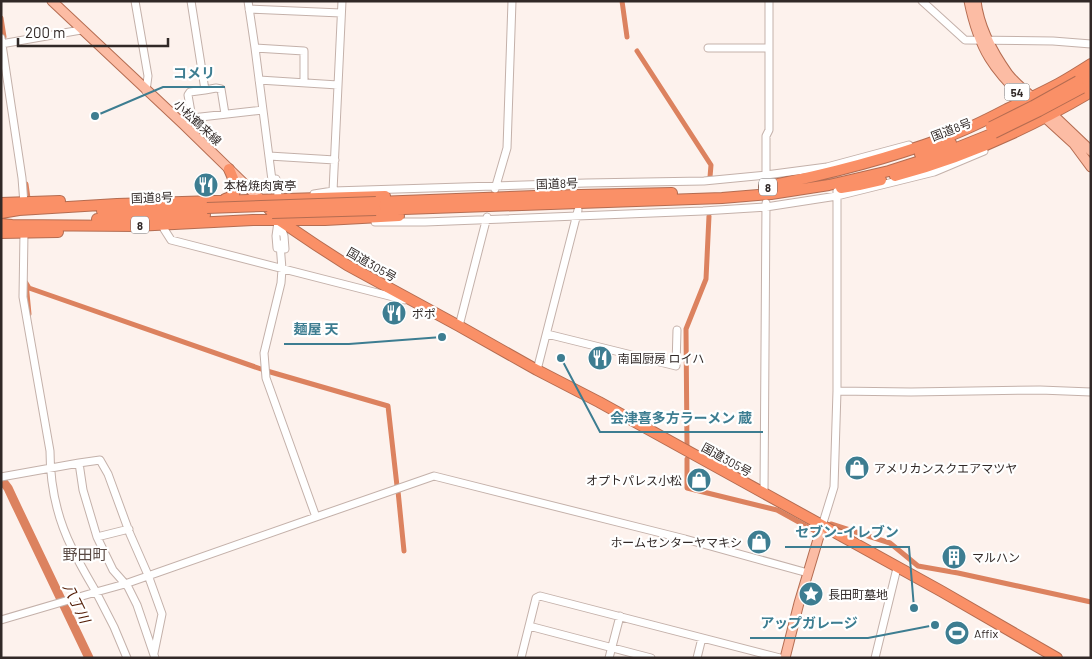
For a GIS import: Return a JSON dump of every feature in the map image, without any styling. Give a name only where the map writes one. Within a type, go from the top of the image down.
[{"type":"highway","points":[[1029,99],[1091,64]]},
{"type":"highway","name":"国道8号","points":[[1,214],[211,206],[545,204],[722,198],[826,180],[910,158],[953,143],[1034,106],[1087,88],[1091,73]]},
{"type":"highway","name":"8","points":[[766,191],[781,196],[824,191],[869,183],[936,164],[1049,116],[1087,88]]},
{"type":"highway","name":"8","points":[[989,127],[1029,99]]},
{"type":"highway","points":[[1,203],[24,205],[194,196],[201,197],[211,206],[235,193],[236,188],[229,169]]},
{"type":"highway","name":"国道8号","points":[[376,206],[535,196],[766,191]]},
{"type":"highway","name":"8","points":[[211,206],[296,198],[528,192],[535,196]]},
{"type":"highway","name":"国道305号","points":[[270,199],[279,220],[347,265],[599,402],[1058,658]]},
{"type":"highway","name":"8","points":[[1,223],[12,225],[135,226],[253,220],[317,220],[477,212],[545,204]]},
{"type":"highway","name":"国道8号","points":[[1,223],[211,206]]},
{"type":"highway","points":[[1,233],[238,226],[253,220]]},
{"type":"highway","points":[[312,242],[308,234],[308,228],[317,220]]},
{"type":"main road","name":"小松鶴来線","points":[[52,1],[229,169],[270,199]]},
{"type":"main road","name":"54","points":[[969,1],[992,64],[1005,79],[1091,151]]},
{"type":"main road","name":"54","points":[[976,1],[984,40]]},
{"type":"main road","name":"54","points":[[1049,116],[1091,167]]},
{"type":"main road","points":[[785,658],[822,526]]},
{"type":"street","points":[[134,1],[148,76],[146,90]]},
{"type":"street","points":[[192,1],[205,90]]},
{"type":"street","points":[[333,192],[342,1]]},
{"type":"street","points":[[495,188],[506,148],[512,1]]},
{"type":"street","points":[[764,494],[766,136],[769,130],[769,1]]},
{"type":"street","points":[[922,1],[966,40],[1053,41],[1091,44]]},
{"type":"street","points":[[273,188],[248,5],[341,13]]},
{"type":"street","points":[[24,205],[22,178],[2,42],[81,30]]},
{"type":"street","points":[[255,48],[304,51],[304,83]]},
{"type":"street","points":[[708,48],[768,48]]},
{"type":"street","points":[[1058,84],[1070,72],[1091,59]]},
{"type":"street","points":[[259,80],[338,85]]},
{"type":"street","points":[[192,118],[188,95],[190,92],[216,88],[221,89],[225,114]]},
{"type":"street","points":[[183,124],[192,118],[263,110]]},
{"type":"street","points":[[338,219],[353,222],[425,222],[577,213],[703,211],[766,191],[837,165],[908,146],[973,122],[989,127]]},
{"type":"street","points":[[296,198],[333,192],[704,181],[766,191],[837,193],[934,172],[1005,140],[1021,129]]},
{"type":"street","points":[[268,156],[335,160]]},
{"type":"street","points":[[268,156],[265,164],[270,199],[279,220],[276,236],[279,264],[282,268]]},
{"type":"street","points":[[586,185],[587,175]]},
{"type":"street","points":[[822,526],[834,487],[837,391],[837,193]]},
{"type":"street","points":[[537,370],[577,213]]},
{"type":"street","points":[[460,326],[487,217]]},
{"type":"street","points":[[164,229],[170,240],[414,302]]},
{"type":"street","points":[[24,233],[23,297],[50,451],[50,468],[55,500],[60,520],[72,548],[114,627],[127,658]]},
{"type":"street","points":[[280,244],[282,268],[280,283],[264,353],[266,378],[316,517]]},
{"type":"street","points":[[547,334],[676,366],[676,330]]},
{"type":"street","points":[[837,391],[1040,390],[1091,392]]},
{"type":"street","points":[[4,476],[78,462],[100,460],[108,474],[162,614],[154,655]]},
{"type":"street","points":[[78,462],[83,490],[97,537],[114,570],[125,584],[137,605],[154,655]]},
{"type":"street","points":[[1,620],[125,584],[434,476],[685,539],[808,573]]},
{"type":"street","points":[[97,537],[128,528]]},
{"type":"street","points":[[875,658],[897,568]]},
{"type":"street","points":[[521,658],[536,598],[540,596],[780,658]]},
{"type":"street","points":[[609,658],[620,616]]},
{"type":"street","points":[[529,626],[651,658]]},
{"type":"street","points":[[697,658],[702,638]]},
{"type":"waterway","points":[[622,1],[627,37]]},
{"type":"waterway","points":[[1,18],[4,37]]},
{"type":"waterway","points":[[637,51],[711,165],[710,177]]},
{"type":"waterway","points":[[26,184],[28,198]]},
{"type":"waterway","points":[[687,446],[686,329],[706,279],[709,216]]},
{"type":"waterway","points":[[26,283],[29,288],[261,369]]},
{"type":"waterway","points":[[26,283],[29,314]]},
{"type":"waterway","points":[[267,371],[388,406],[397,486]]},
{"type":"waterway","points":[[687,459],[687,488],[777,510],[815,531]]},
{"type":"waterway","name":"八丁川","points":[[1,479],[8,488],[89,658]]},
{"type":"waterway","points":[[398,491],[404,551]]},
{"type":"waterway","points":[[831,524],[890,543],[918,566],[1091,602]]},
{"type":"place","name":"コメリ","points":[[95,116]]},
{"type":"place","name":"本格焼肉寅亭","points":[[206,185]]},
{"type":"place","name":"ポポ","points":[[394,313]]},
{"type":"place","name":"麺屋 天","points":[[442,337]]},
{"type":"place","name":"会津喜多方ラーメン 蔵","points":[[561,358]]},
{"type":"place","name":"南国厨房 ロイハ","points":[[600,358]]},
{"type":"place","name":"アメリカンスクエアマツヤ","points":[[857,468]]},
{"type":"place","name":"オプトパレス小松","points":[[699,480]]},
{"type":"place","name":"ホームセンターヤマキシ","points":[[759,542]]},
{"type":"place","name":"マルハン","points":[[954,557]]},
{"type":"place","name":"長田町墓地","points":[[811,594]]},
{"type":"place","name":"セブン-イレブン","points":[[914,608]]},
{"type":"place","name":"アップガレージ","points":[[935,625]]},
{"type":"place","name":"Affix","points":[[957,633]]},
{"type":"district","name":"野田町","points":[[85,554]]}]
